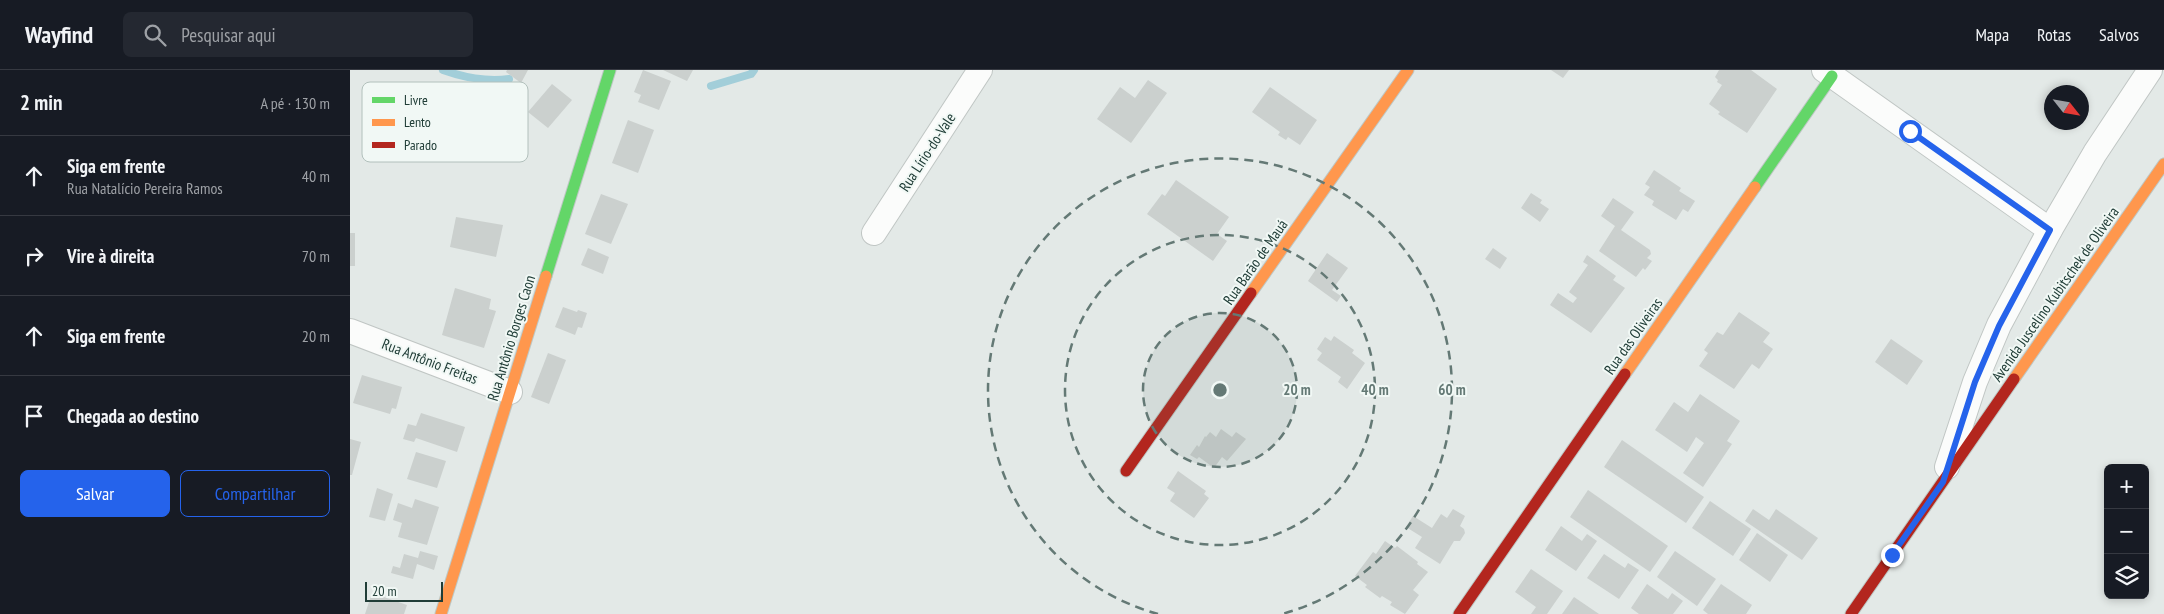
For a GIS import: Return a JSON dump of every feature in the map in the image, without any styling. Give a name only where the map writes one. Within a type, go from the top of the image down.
[{"type":"street","name":"Rua Antônio Borges Caon","points":[[441,614],[610,70]]},
{"type":"street","name":"Rua Lírio-do-Vale","points":[[874,234],[980,70]]},
{"type":"street","name":"Rua Barão de Mauá","points":[[1126,471],[1408,70]]},
{"type":"street","points":[[1943,482],[1975,382],[1999,326],[2050,230],[2095,153],[2150,70]]},
{"type":"street","points":[[1828,73],[2050,230]]},
{"type":"street","name":"Rua das Oliveiras","points":[[1459,614],[1828,73]]},
{"type":"street","name":"Avenida Juscelino Kubitschek de Oliveira","points":[[1851,614],[2164,164]]},
{"type":"street","name":"Rua Antônio Freitas","points":[[350,331],[510,392]]},
{"type":"building","points":[[507,70],[528,70],[522,82],[506,72]]},
{"type":"building","points":[[643,70],[671,81],[659,110],[638,102],[641,95],[634,92]]},
{"type":"building","points":[[663,70],[693,70],[687,81]]},
{"type":"building","points":[[1551,70],[1569,70],[1563,78]]},
{"type":"building","points":[[1719,70],[1751,70],[1777,89],[1747,133],[1718,114],[1720,112],[1709,104],[1722,85],[1717,82],[1718,80],[1715,77]]},
{"type":"building","points":[[1148,80],[1167,93],[1131,143],[1097,119],[1120,87],[1135,98]]},
{"type":"building","points":[[552,84],[572,100],[548,128],[528,112]]},
{"type":"building","points":[[1270,87],[1317,120],[1300,145],[1288,137],[1286,140],[1278,135],[1280,132],[1252,112]]},
{"type":"building","points":[[628,120],[654,130],[638,173],[612,163]]},
{"type":"building","points":[[1654,170],[1681,188],[1679,191],[1695,201],[1688,212],[1683,209],[1676,220],[1652,205],[1654,201],[1644,195],[1650,187],[1645,184]]},
{"type":"building","points":[[1176,180],[1229,217],[1217,234],[1227,241],[1213,261],[1147,214],[1162,194],[1165,196]]},
{"type":"building","points":[[1531,193],[1542,200],[1540,203],[1549,209],[1540,222],[1521,208]]},
{"type":"building","points":[[601,194],[628,204],[611,244],[585,234]]},
{"type":"building","points":[[1613,198],[1634,212],[1621,230],[1650,250],[1651,254],[1647,258],[1652,261],[1636,277],[1599,251],[1615,226],[1601,216]]},
{"type":"building","points":[[456,217],[503,225],[496,257],[450,247]]},
{"type":"building","points":[[350,233],[355,233],[355,266],[350,266]]},
{"type":"building","points":[[588,248],[609,257],[603,274],[581,265]]},
{"type":"building","points":[[1493,248],[1507,258],[1500,269],[1485,259]]},
{"type":"building","points":[[1327,253],[1348,268],[1332,290],[1341,296],[1337,302],[1308,281]]},
{"type":"building","points":[[1587,255],[1616,276],[1613,280],[1625,288],[1591,333],[1550,305],[1558,293],[1573,303],[1577,298],[1569,292],[1588,265],[1583,262]]},
{"type":"building","points":[[455,288],[491,299],[489,309],[496,311],[484,348],[442,335]]},
{"type":"building","points":[[563,307],[587,313],[582,328],[578,327],[575,335],[555,327]]},
{"type":"building","points":[[1739,312],[1770,333],[1763,342],[1773,349],[1759,369],[1752,364],[1734,389],[1699,366],[1708,353],[1704,350],[1717,332],[1723,335]]},
{"type":"building","points":[[1334,336],[1354,350],[1352,353],[1365,363],[1347,389],[1338,382],[1341,377],[1317,360],[1322,353],[1317,349],[1325,337],[1331,341]]},
{"type":"building","points":[[1891,339],[1923,361],[1907,385],[1875,362]]},
{"type":"building","points":[[548,353],[566,360],[549,404],[531,397]]},
{"type":"building","points":[[362,375],[402,387],[396,409],[392,408],[390,414],[353,403]]},
{"type":"building","points":[[1700,394],[1740,421],[1727,441],[1732,444],[1703,487],[1683,473],[1704,443],[1696,437],[1687,452],[1655,430],[1674,402],[1688,412]]},
{"type":"building","points":[[421,413],[465,427],[457,452],[416,438],[414,442],[403,439],[408,424],[416,426]]},
{"type":"building","points":[[1221,429],[1232,437],[1236,432],[1246,439],[1227,461],[1222,457],[1214,468],[1199,457],[1197,459],[1190,455],[1197,445],[1199,447],[1205,436],[1210,432],[1216,437]]},
{"type":"building","points":[[350,439],[361,442],[352,475],[350,475]]},
{"type":"building","points":[[1622,440],[1704,497],[1686,523],[1604,467]]},
{"type":"building","points":[[416,452],[446,461],[437,488],[407,479]]},
{"type":"building","points":[[1178,471],[1206,491],[1204,494],[1209,498],[1194,518],[1170,501],[1175,493],[1167,488]]},
{"type":"building","points":[[377,488],[393,494],[385,521],[369,517]]},
{"type":"building","points":[[1588,490],[1668,546],[1650,572],[1570,517]]},
{"type":"building","points":[[415,499],[439,507],[427,545],[398,537],[402,523],[393,520],[398,503],[412,508]]},
{"type":"building","points":[[1710,501],[1751,529],[1733,556],[1692,528]]},
{"type":"building","points":[[1453,509],[1465,516],[1460,526],[1464,529],[1465,533],[1460,541],[1454,541],[1440,564],[1415,548],[1422,537],[1406,527],[1413,516],[1432,528],[1441,514],[1447,518]]},
{"type":"building","points":[[1753,509],[1769,520],[1776,509],[1818,538],[1802,560],[1745,521]]},
{"type":"building","points":[[1561,526],[1582,541],[1587,534],[1597,541],[1576,571],[1545,550]]},
{"type":"building","points":[[1757,533],[1788,555],[1770,582],[1739,560]]},
{"type":"building","points":[[1385,541],[1395,548],[1397,546],[1428,572],[1413,590],[1419,595],[1405,614],[1390,605],[1392,602],[1382,596],[1380,598],[1365,587],[1367,585],[1355,576],[1373,552],[1376,554]]},
{"type":"building","points":[[420,551],[438,556],[434,570],[417,564],[413,579],[391,573],[393,566],[400,568],[404,554],[418,558]]},
{"type":"building","points":[[1675,551],[1716,579],[1697,606],[1657,577]]},
{"type":"building","points":[[1604,554],[1625,568],[1628,563],[1639,570],[1619,599],[1587,578]]},
{"type":"building","points":[[1531,569],[1563,591],[1547,614],[1531,614],[1536,607],[1515,592]]},
{"type":"building","points":[[1647,584],[1668,599],[1672,593],[1683,601],[1673,614],[1639,614],[1631,608]]},
{"type":"building","points":[[1721,584],[1752,605],[1746,614],[1708,614],[1703,610]]},
{"type":"building","points":[[372,593],[407,605],[404,614],[365,614]]},
{"type":"building","points":[[1574,597],[1599,614],[1562,614]]},
{"type":"waterway","points":[[443,70],[476,79],[509,79]]},
{"type":"waterway","points":[[711,86],[751,74],[754,70]]},
{"type":"traffic: fast","points":[[546,276],[610,70]]},
{"type":"traffic: fast","points":[[1755,187],[1832,76]]},
{"type":"traffic: slow","points":[[1251,293],[1408,70]]},
{"type":"traffic: slow","points":[[2014,379],[2164,164]]},
{"type":"traffic: slow","points":[[1625,374],[1755,187]]},
{"type":"traffic: slow","points":[[441,614],[546,276]]},
{"type":"traffic: jam","points":[[1126,471],[1251,293]]},
{"type":"traffic: jam","points":[[1459,614],[1625,374]]},
{"type":"traffic: jam","points":[[1851,614],[2014,379]]},
{"type":"route","points":[[1892,555],[1943,482],[1975,382],[1999,326],[2050,230],[1910,131]]}]
